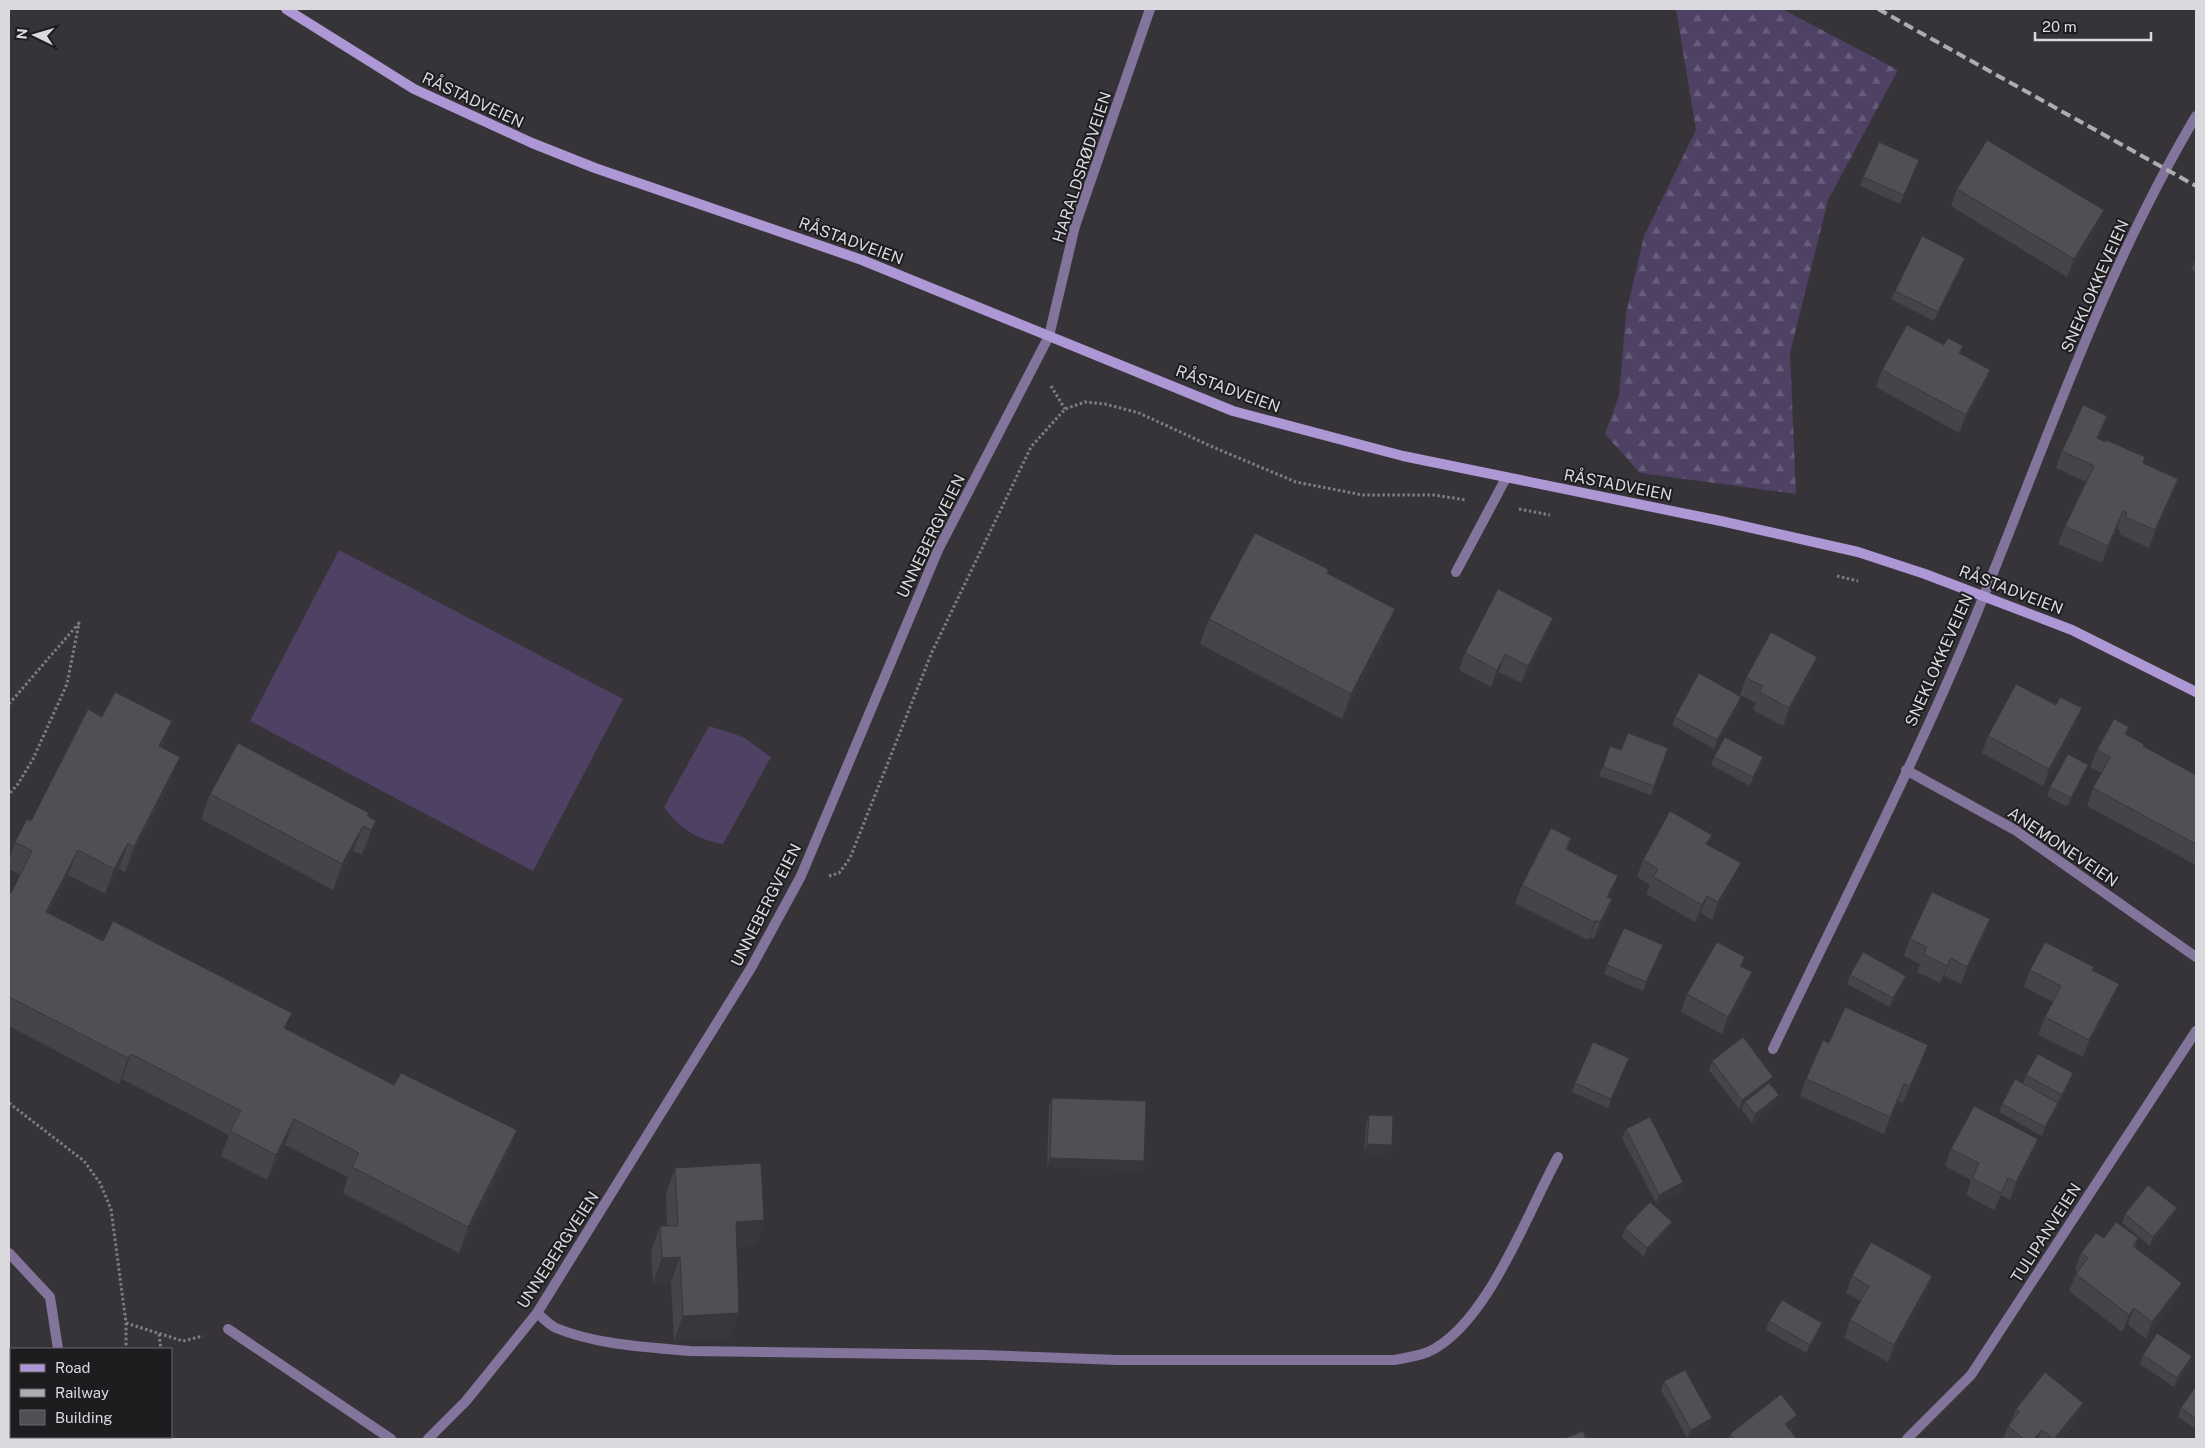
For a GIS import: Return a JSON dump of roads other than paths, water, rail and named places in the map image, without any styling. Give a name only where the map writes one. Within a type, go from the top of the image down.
[{"type":"main road","name":"RÅSTADVEIEN","points":[[286,9],[414,89],[532,143],[594,168],[862,260],[1233,410],[1403,456],[1721,521],[1858,552],[1984,595],[2072,630],[2196,692]]},
{"type":"street","name":"HARALDSRØDVEIEN","points":[[1049,336],[1075,226],[1150,9]]},
{"type":"street","name":"SNEKLOKKEVEIEN","points":[[1773,1049],[1954,666],[2099,307],[2165,168],[2196,116]]},
{"type":"street","name":"UNNEBERGVEIEN","points":[[428,1439],[466,1401],[537,1313],[751,968],[800,876],[938,550],[1049,336]]},
{"type":"street","points":[[1456,572],[1494,504],[1506,478]]},
{"type":"street","name":"ANEMONEVEIEN","points":[[1906,770],[2015,830],[2196,957]]},
{"type":"street","name":"TULIPANVEIEN","points":[[1908,1439],[1971,1375],[2196,1031]]},
{"type":"street","points":[[537,1313],[554,1327],[586,1337],[648,1348],[690,1351],[984,1354],[1118,1360],[1402,1358],[1434,1348],[1455,1332],[1474,1310],[1504,1264],[1558,1157]]},
{"type":"street","points":[[9,1253],[50,1297],[58,1348]]},
{"type":"street","points":[[228,1328],[391,1439]]},
{"type":"railway","points":[[1878,9],[2196,186]]}]
